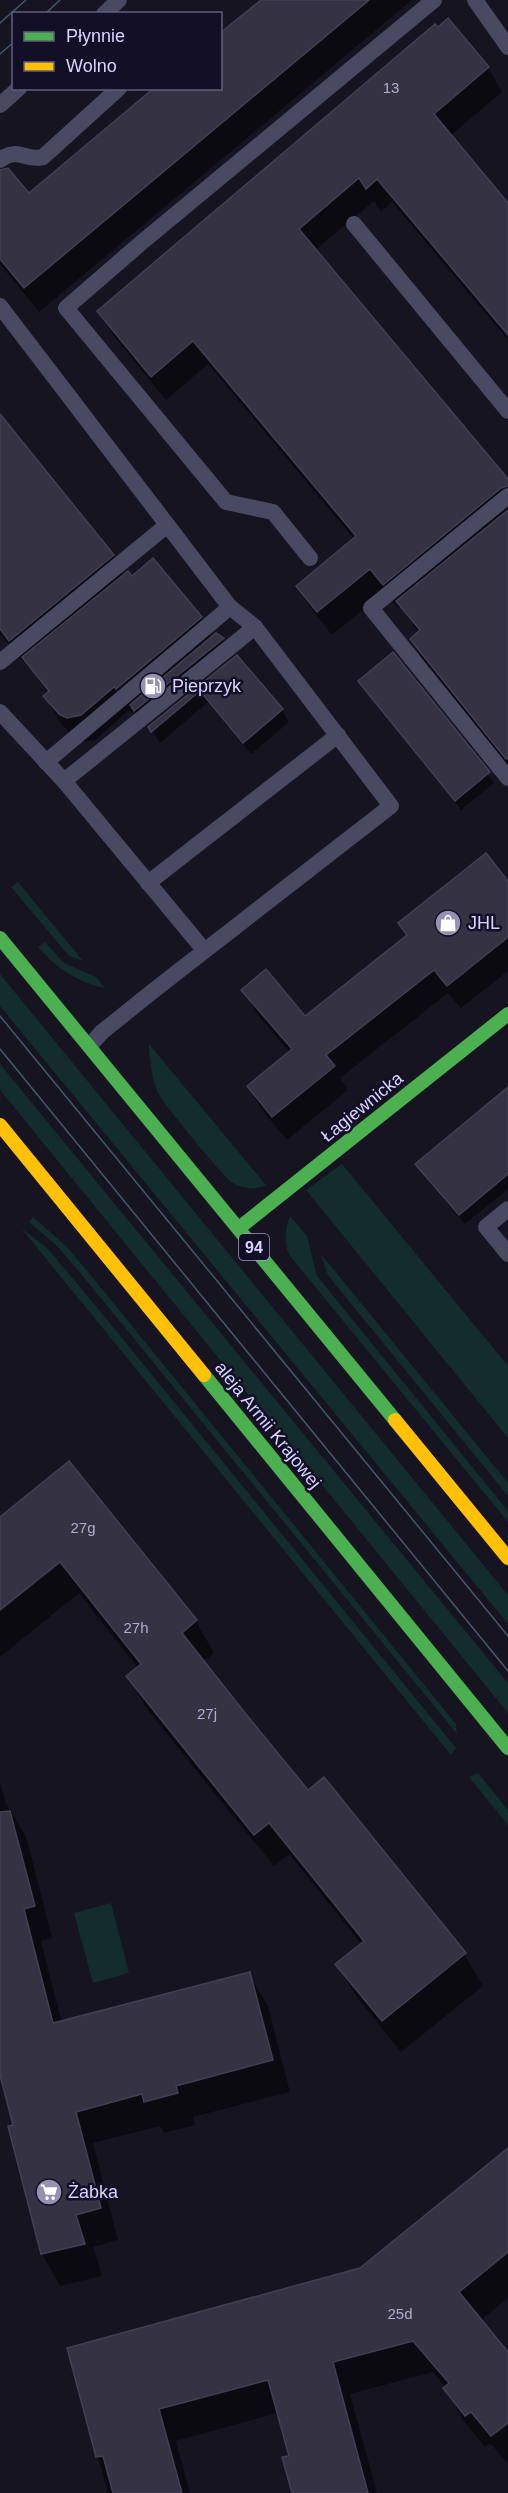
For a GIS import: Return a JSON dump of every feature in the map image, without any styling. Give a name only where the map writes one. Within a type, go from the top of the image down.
[{"type":"main road","name":"94","points":[[0,938],[90,1045],[508,1558]]},
{"type":"main road","name":"Łagiewnicka","points":[[238,1228],[508,1014]]},
{"type":"main road","name":"aleja Armii Krajowej","points":[[0,1125],[508,1748]]},
{"type":"lane","points":[[107,12],[119,0]]},
{"type":"lane","points":[[310,558],[273,512],[226,502],[66,308],[434,0]]},
{"type":"lane","points":[[474,0],[508,47]]},
{"type":"lane","points":[[0,105],[17,90]]},
{"type":"lane","points":[[0,160],[7,155],[18,154],[38,159],[43,157],[118,90]]},
{"type":"lane","points":[[354,224],[508,411]]},
{"type":"lane","points":[[0,306],[166,526],[230,607],[255,627],[391,806],[204,950],[102,1032],[90,1045]]},
{"type":"lane","points":[[508,496],[371,608],[508,778]]},
{"type":"lane","points":[[0,662],[166,526]]},
{"type":"lane","points":[[46,762],[230,607]]},
{"type":"lane","points":[[64,781],[255,627]]},
{"type":"lane","points":[[0,712],[64,781],[204,950]]},
{"type":"lane","points":[[148,883],[338,735]]},
{"type":"lane","points":[[508,1209],[486,1227],[508,1254]]},
{"type":"green space","points":[[18,882],[83,961],[69,956],[11,887]]},
{"type":"green space","points":[[45,942],[64,963],[96,977],[105,988],[76,978],[52,961],[38,947]]},
{"type":"green space","points":[[0,974],[508,1595],[508,1624],[0,1006]]},
{"type":"green space","points":[[149,1044],[266,1185],[257,1188],[240,1186],[231,1182],[216,1167],[158,1093],[151,1069]]},
{"type":"green space","points":[[0,1064],[508,1683],[508,1713],[0,1090]]},
{"type":"green space","points":[[342,1164],[508,1366],[508,1438],[306,1190]]},
{"type":"green space","points":[[290,1216],[307,1236],[317,1276],[508,1511],[508,1522],[290,1256],[286,1246],[286,1236]]},
{"type":"green space","points":[[33,1217],[67,1247],[84,1267],[456,1724],[457,1734],[82,1275],[57,1246],[29,1222]]},
{"type":"green space","points":[[21,1228],[47,1248],[95,1305],[456,1748],[451,1755]]},
{"type":"green space","points":[[321,1254],[508,1483],[508,1496],[331,1279]]},
{"type":"green space","points":[[478,1773],[508,1810],[508,1825],[469,1777]]},
{"type":"green space","points":[[111,1903],[129,1973],[93,1983],[74,1913]]},
{"type":"building","points":[[261,0],[369,0],[24,288],[0,259],[0,170],[8,168],[29,193],[152,90],[222,90],[222,31]]},
{"type":"building","points":[[448,18],[489,67],[434,114],[508,203],[508,335],[377,179],[366,189],[359,178],[299,229],[508,479],[508,486],[501,488],[383,585],[370,569],[317,612],[296,586],[356,536],[193,341],[151,377],[97,311],[435,24],[438,27]]},
{"type":"building","points":[[0,414],[114,555],[9,641],[0,629]]},
{"type":"building","points":[[508,510],[508,758],[506,759],[410,639],[420,630],[396,601]]},
{"type":"building","points":[[153,558],[202,617],[116,689],[114,687],[81,715],[67,718],[60,715],[43,696],[49,691],[22,657],[128,571],[132,576]]},
{"type":"building","points":[[216,633],[224,638],[134,711],[130,705]]},
{"type":"building","points":[[393,652],[490,772],[455,801],[358,681]]},
{"type":"building","points":[[237,655],[283,709],[243,743],[200,691],[151,732],[148,727]]},
{"type":"building","points":[[486,853],[508,881],[508,937],[447,986],[434,970],[326,1055],[335,1066],[272,1117],[247,1086],[292,1049],[241,990],[266,969],[305,1016],[407,935],[398,923]]},
{"type":"building","points":[[508,1087],[508,1174],[459,1215],[415,1164]]},
{"type":"building","points":[[69,1461],[197,1620],[182,1633],[245,1713],[308,1790],[324,1777],[466,1953],[382,2021],[335,1964],[364,1941],[269,1823],[254,1835],[126,1676],[141,1664],[60,1562],[0,1610],[0,1517]]},
{"type":"building","points":[[10,1811],[35,1906],[24,1909],[53,2023],[250,1972],[273,2060],[176,2086],[178,2093],[144,2102],[142,2094],[76,2112],[101,2208],[76,2215],[85,2244],[41,2254],[8,2126],[13,2125],[0,2075],[0,1812]]},
{"type":"building","points":[[508,2148],[508,2252],[459,2292],[508,2352],[508,2423],[491,2436],[471,2412],[465,2416],[443,2388],[449,2383],[413,2341],[333,2362],[368,2493],[292,2493],[282,2457],[289,2456],[268,2380],[159,2409],[182,2493],[113,2493],[103,2456],[96,2457],[67,2348],[360,2268]]},
{"type":"tram line","points":[[12,12],[26,0]]},
{"type":"tram line","points":[[47,12],[60,0]]},
{"type":"tram line","points":[[0,23],[12,12]]},
{"type":"tram line","points":[[0,54],[12,44]]},
{"type":"tram line","points":[[0,1016],[508,1636]]},
{"type":"tram line","points":[[0,1049],[508,1671]]},
{"type":"traffic: fast","points":[[0,938],[395,1420]]},
{"type":"traffic: fast","points":[[239,1228],[508,1014]]},
{"type":"traffic: fast","points":[[204,1375],[508,1748]]},
{"type":"traffic: slow","points":[[0,1125],[204,1375]]},
{"type":"traffic: slow","points":[[395,1420],[508,1558]]},
{"type":"place","name":"Pieprzyk","points":[[153,686]]},
{"type":"place","name":"JHL","points":[[448,923]]},
{"type":"place","name":"Żabka","points":[[49,2192]]}]
